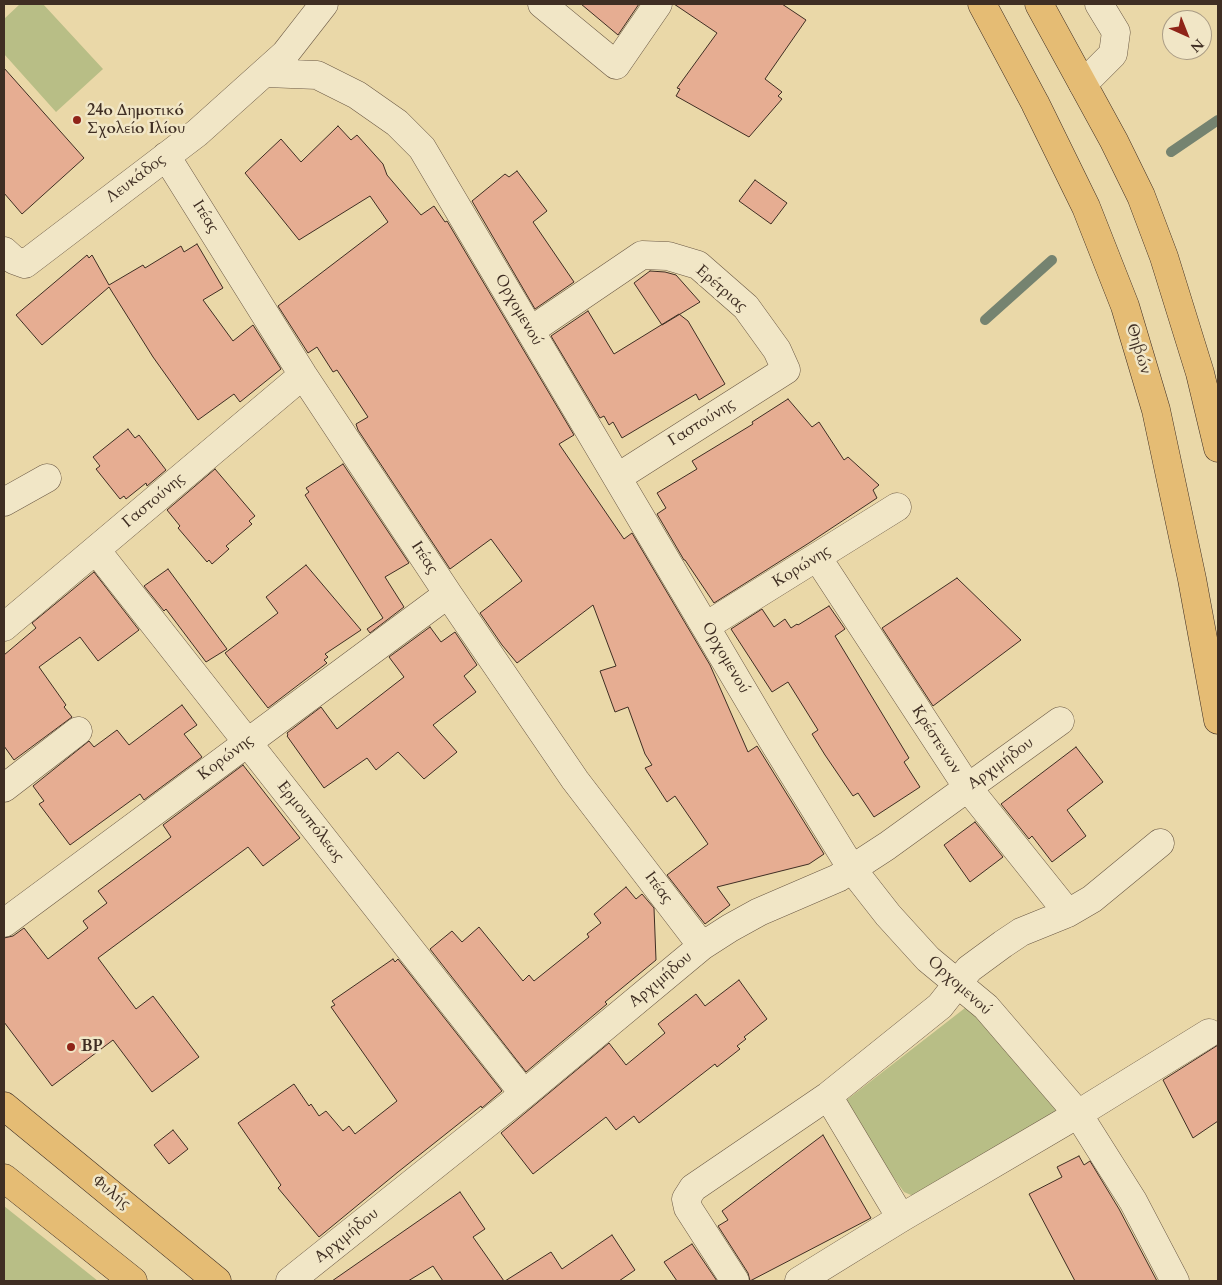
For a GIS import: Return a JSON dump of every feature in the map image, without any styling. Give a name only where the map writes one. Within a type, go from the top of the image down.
[{"type":"main road","name":"Θηβών","points":[[982,4],[1035,103],[1086,208],[1125,306],[1156,410],[1192,578],[1218,720]]},
{"type":"main road","points":[[1039,4],[1141,196],[1161,249],[1200,373],[1218,448]]},
{"type":"main road","name":"Φυλής","points":[[4,1106],[218,1281]]},
{"type":"main road","points":[[4,1178],[133,1281]]},
{"type":"street","name":"Λευκάδος","points":[[15,257],[166,156],[197,133],[286,54],[324,4]]},
{"type":"street","points":[[542,4],[616,65],[658,4]]},
{"type":"street","points":[[1083,84],[1113,54],[1116,32],[1099,4]]},
{"type":"street","name":"Ορχομενού","points":[[266,73],[317,75],[357,95],[397,123],[422,148],[776,746],[852,869],[909,939],[928,959],[986,1007],[1078,1114],[1133,1201],[1175,1281]]},
{"type":"street","name":"Ιτέας","points":[[166,156],[303,375],[448,594],[575,780],[702,946]]},
{"type":"street","name":"Ερέτριας","points":[[530,331],[642,255],[668,256],[698,265],[746,307],[777,350],[786,370]]},
{"type":"street","name":"Γαστούνης","points":[[618,477],[786,370]]},
{"type":"street","name":"Γαστούνης","points":[[4,627],[303,375]]},
{"type":"street","points":[[4,502],[47,478]]},
{"type":"street","name":"Κορώνης","points":[[706,626],[897,508]]},
{"type":"street","name":"Ερμουπόλεως","points":[[96,550],[524,1094]]},
{"type":"street","name":"Κρέστενων","points":[[817,557],[968,788],[1068,913]]},
{"type":"street","name":"Κορώνης","points":[[4,923],[448,594]]},
{"type":"street","name":"Αρχιμήδου","points":[[290,1281],[524,1094],[702,946],[759,912],[838,878],[968,788],[1060,721]]},
{"type":"street","points":[[4,788],[78,731]]},
{"type":"street","points":[[736,1281],[688,1208],[686,1199],[693,1188],[828,1096],[940,1006],[969,969],[1022,932],[1068,913],[1092,899],[1160,843]]},
{"type":"street","points":[[807,1279],[901,1218],[1078,1114],[1209,1033]]},
{"type":"street","points":[[828,1096],[901,1218]]},
{"type":"green space","points":[[20,4],[43,4],[103,69],[56,112],[4,54],[4,19]]},
{"type":"green space","points":[[965,1008],[980,1013],[1057,1105],[1055,1115],[918,1198],[904,1192],[845,1110],[844,1102]]},
{"type":"green space","points":[[4,1206],[98,1281],[4,1281]]},
{"type":"building","points":[[581,4],[639,4],[618,35]]},
{"type":"building","points":[[674,4],[782,4],[806,20],[765,79],[782,92],[778,96],[782,99],[749,137],[676,96],[680,89],[677,88],[717,33]]},
{"type":"building","points":[[4,68],[84,158],[22,214],[4,193]]},
{"type":"building","points":[[338,126],[351,140],[357,135],[383,164],[387,175],[421,215],[434,206],[445,222],[447,221],[574,435],[559,444],[624,539],[632,533],[710,665],[748,752],[757,746],[824,854],[809,864],[717,887],[730,905],[705,924],[667,875],[708,844],[675,796],[667,802],[645,768],[652,765],[645,754],[628,707],[615,712],[600,671],[616,666],[593,605],[517,663],[480,613],[522,581],[491,539],[450,569],[358,430],[356,424],[368,417],[337,370],[333,372],[317,347],[308,353],[278,306],[388,222],[370,196],[299,240],[245,173],[281,139],[301,162]]},
{"type":"building","points":[[517,171],[547,211],[533,222],[574,282],[535,309],[472,201],[505,174],[509,177]]},
{"type":"building","points":[[755,180],[787,203],[771,224],[739,201]]},
{"type":"building","points":[[197,244],[223,288],[203,300],[233,341],[253,325],[281,369],[240,402],[234,394],[198,420],[153,357],[109,287],[42,345],[16,315],[87,255],[89,258],[92,255],[109,285],[143,265],[145,268],[181,246],[184,252]]},
{"type":"building","points":[[650,271],[676,275],[700,302],[662,325],[634,283]]},
{"type":"building","points":[[588,311],[614,354],[679,314],[688,321],[725,384],[699,400],[696,394],[622,438],[613,422],[609,425],[604,416],[600,418],[551,336]]},
{"type":"building","points":[[788,399],[812,427],[819,422],[844,460],[848,457],[879,485],[873,490],[877,498],[714,603],[684,560],[657,514],[666,508],[657,493],[697,469],[692,461],[753,424],[752,422]]},
{"type":"building","points":[[128,429],[135,438],[139,435],[166,470],[147,486],[146,483],[126,499],[124,496],[120,499],[96,469],[100,466],[93,457]]},
{"type":"building","points":[[343,464],[409,563],[385,577],[404,607],[370,633],[367,629],[383,618],[305,495],[309,492],[306,488]]},
{"type":"building","points":[[215,469],[255,516],[249,521],[252,524],[226,546],[229,549],[212,564],[209,560],[207,562],[178,528],[180,526],[167,510]]},
{"type":"building","points":[[306,565],[361,630],[325,654],[328,657],[324,660],[327,663],[268,708],[225,653],[278,613],[266,597]]},
{"type":"building","points":[[168,569],[227,649],[206,662],[166,609],[164,611],[144,586]]},
{"type":"building","points":[[94,572],[139,630],[98,661],[80,637],[39,667],[66,705],[64,707],[72,717],[14,760],[4,746],[4,655],[36,628],[32,623]]},
{"type":"building","points":[[957,578],[1021,640],[933,706],[882,628]]},
{"type":"building","points":[[829,606],[845,629],[835,636],[909,758],[904,762],[920,787],[874,817],[858,793],[853,796],[825,755],[812,734],[818,730],[788,682],[772,692],[731,629],[762,609],[774,627],[785,619],[791,628]]},
{"type":"building","points":[[430,627],[441,642],[455,632],[477,665],[464,676],[476,692],[433,725],[457,752],[424,779],[398,752],[376,770],[367,758],[324,788],[287,736],[287,733],[321,707],[337,729],[404,677],[389,657]]},
{"type":"building","points":[[182,705],[197,725],[184,734],[202,757],[144,800],[140,794],[70,845],[39,804],[44,801],[33,786],[89,741],[94,747],[117,730],[129,745]]},
{"type":"building","points":[[1076,747],[1103,782],[1067,810],[1086,836],[1052,862],[1032,836],[1029,839],[1001,804]]},
{"type":"building","points":[[243,765],[300,838],[263,866],[248,847],[98,958],[136,1009],[153,996],[199,1057],[152,1092],[113,1040],[52,1086],[4,1022],[4,938],[13,936],[24,928],[48,959],[88,928],[83,921],[107,903],[98,891],[171,837],[163,825]]},
{"type":"building","points":[[975,822],[1003,857],[970,882],[944,845]]},
{"type":"building","points":[[626,887],[636,899],[642,894],[654,908],[656,960],[526,1072],[430,949],[452,931],[462,942],[479,927],[523,981],[529,975],[534,981],[589,937],[587,934],[601,923],[594,914]]},
{"type":"building","points":[[393,959],[395,962],[398,959],[502,1091],[398,1172],[319,1237],[278,1188],[281,1185],[238,1123],[294,1084],[309,1106],[311,1104],[319,1116],[326,1111],[343,1131],[349,1126],[355,1134],[397,1101],[331,1007],[335,1005],[332,1001]]},
{"type":"building","points":[[739,980],[767,1019],[744,1037],[746,1039],[737,1046],[740,1049],[717,1067],[715,1064],[639,1123],[634,1116],[616,1130],[606,1117],[533,1174],[501,1133],[609,1043],[626,1065],[665,1033],[658,1024],[696,994],[705,1006]]},
{"type":"building","points":[[1218,1045],[1218,1121],[1193,1138],[1163,1080]]},
{"type":"building","points":[[173,1130],[188,1149],[169,1164],[154,1145]]},
{"type":"building","points":[[823,1135],[871,1218],[750,1281],[748,1273],[718,1226],[728,1220],[722,1211]]},
{"type":"building","points":[[1079,1156],[1084,1165],[1090,1161],[1119,1209],[1157,1281],[1075,1281],[1029,1194],[1062,1177],[1057,1167]]},
{"type":"building","points":[[460,1192],[485,1229],[473,1237],[504,1281],[443,1281],[433,1266],[408,1281],[332,1281]]},
{"type":"building","points":[[612,1235],[635,1270],[619,1281],[505,1281],[551,1252],[562,1269]]},
{"type":"building","points":[[692,1244],[717,1281],[677,1281],[664,1262]]},
{"type":"waterway","points":[[1171,152],[1218,120]]},
{"type":"waterway","points":[[985,320],[1052,260]]},
{"type":"place","name":"24ο Δημοτικό Σχολείο Ιλίου","points":[[77,120]]},
{"type":"place","name":"BP","points":[[71,1047]]}]
